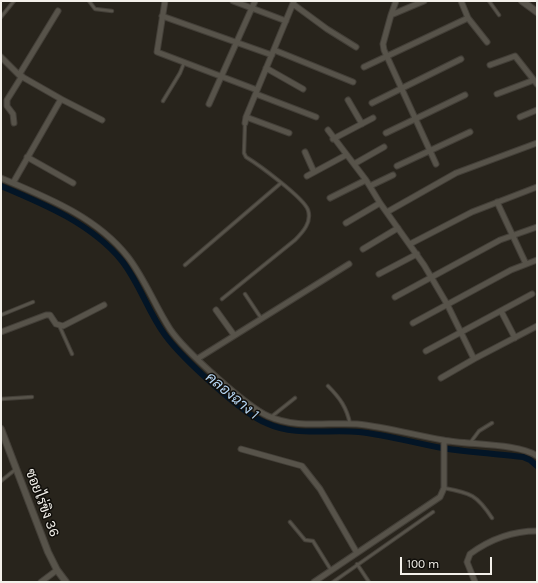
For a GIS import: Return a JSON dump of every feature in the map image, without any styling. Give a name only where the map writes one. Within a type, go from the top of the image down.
[{"type":"street","points":[[165,1],[157,52],[223,77],[316,117]]},
{"type":"street","points":[[234,1],[286,21]]},
{"type":"street","points":[[209,104],[223,77],[255,1]]},
{"type":"street","points":[[396,1],[383,44],[436,164]]},
{"type":"street","points":[[391,15],[424,1]]},
{"type":"street","points":[[461,1],[468,18],[487,42]]},
{"type":"street","points":[[522,1],[537,12]]},
{"type":"street","points":[[245,123],[246,116],[293,2],[327,29],[356,47]]},
{"type":"street","points":[[14,122],[14,114],[7,106],[7,100],[58,11]]},
{"type":"street","points":[[162,16],[237,43],[273,52],[353,82]]},
{"type":"street","points":[[364,67],[468,18]]},
{"type":"street","points":[[490,65],[515,56],[535,82],[497,94]]},
{"type":"street","points":[[1,57],[21,75],[61,99],[102,120]]},
{"type":"street","points":[[372,103],[461,59]]},
{"type":"street","points":[[266,68],[303,89]]},
{"type":"street","points":[[386,133],[465,95]]},
{"type":"street","points":[[13,183],[61,99]]},
{"type":"street","points":[[348,100],[362,124]]},
{"type":"street","points":[[520,117],[537,110]]},
{"type":"street","points":[[246,116],[289,133]]},
{"type":"street","points":[[334,139],[373,118]]},
{"type":"street","points":[[328,130],[366,180],[380,203],[417,254],[447,304],[474,359]]},
{"type":"street","points":[[397,166],[470,132]]},
{"type":"street","points":[[387,212],[456,173],[537,143]]},
{"type":"street","points":[[354,164],[384,147]]},
{"type":"street","points":[[305,152],[314,172]]},
{"type":"street","points":[[307,176],[346,155]]},
{"type":"street","points":[[27,157],[73,183]]},
{"type":"street","points":[[370,186],[393,175]]},
{"type":"street","points":[[1,178],[76,213],[110,238],[136,268],[171,330],[198,359],[250,405],[271,418],[300,424],[350,424],[444,443],[470,444],[524,450],[537,456]]},
{"type":"street","points":[[330,198],[366,180]]},
{"type":"street","points":[[410,244],[472,212],[537,187]]},
{"type":"street","points":[[497,202],[526,264]]},
{"type":"street","points":[[346,223],[380,203]]},
{"type":"street","points":[[395,297],[513,235],[537,227]]},
{"type":"street","points":[[362,249],[398,228]]},
{"type":"street","points":[[379,274],[417,254]]},
{"type":"street","points":[[413,323],[511,270],[537,260]]},
{"type":"street","points":[[198,359],[349,264]]},
{"type":"street","points":[[426,351],[532,294]]},
{"type":"street","points":[[1,332],[46,315],[50,315],[53,321],[63,326],[104,305]]},
{"type":"street","points":[[216,310],[234,335]]},
{"type":"street","points":[[501,311],[515,338]]},
{"type":"street","points":[[441,378],[537,326]]},
{"type":"street","name":"ซอยไร่ขิง 36","points":[[1,429],[48,552],[57,570],[66,582]]},
{"type":"street","points":[[314,582],[440,497],[444,488],[444,443]]},
{"type":"street","points":[[241,449],[302,466],[320,489],[357,553]]},
{"type":"street","points":[[476,582],[467,562],[470,554],[497,539],[509,535],[537,531]]},
{"type":"street","points":[[41,582],[57,570]]},
{"type":"lane","points":[[1,17],[14,1]]},
{"type":"lane","points":[[89,1],[95,9],[112,11]]},
{"type":"lane","points":[[489,1],[499,15]]},
{"type":"lane","points":[[163,101],[180,73],[184,63]]},
{"type":"lane","points":[[222,299],[296,240],[305,229],[308,220],[308,210],[301,199],[246,157],[244,153],[245,123]]},
{"type":"lane","points":[[185,265],[281,183]]},
{"type":"lane","points":[[245,294],[261,318]]},
{"type":"lane","points":[[1,315],[33,302]]},
{"type":"lane","points":[[59,325],[72,354]]},
{"type":"lane","points":[[328,386],[343,403],[348,412],[350,424]]},
{"type":"lane","points":[[1,398],[32,397]]},
{"type":"lane","points":[[271,418],[295,398]]},
{"type":"lane","points":[[470,444],[479,431],[492,423]]},
{"type":"lane","points":[[1,481],[16,469]]},
{"type":"lane","points":[[444,488],[466,492],[476,497],[492,518]]},
{"type":"lane","points":[[333,582],[433,512]]},
{"type":"lane","points":[[290,522],[305,540],[313,541],[331,570]]},
{"type":"lane","points":[[357,564],[369,582]]},
{"type":"waterway","name":"คลองฉาง 1","points":[[1,186],[66,216],[96,236],[110,248],[122,261],[134,279],[159,326],[173,345],[197,370],[227,397],[266,423],[289,430],[312,432],[359,432],[442,448],[523,457],[530,460],[537,466]]}]
